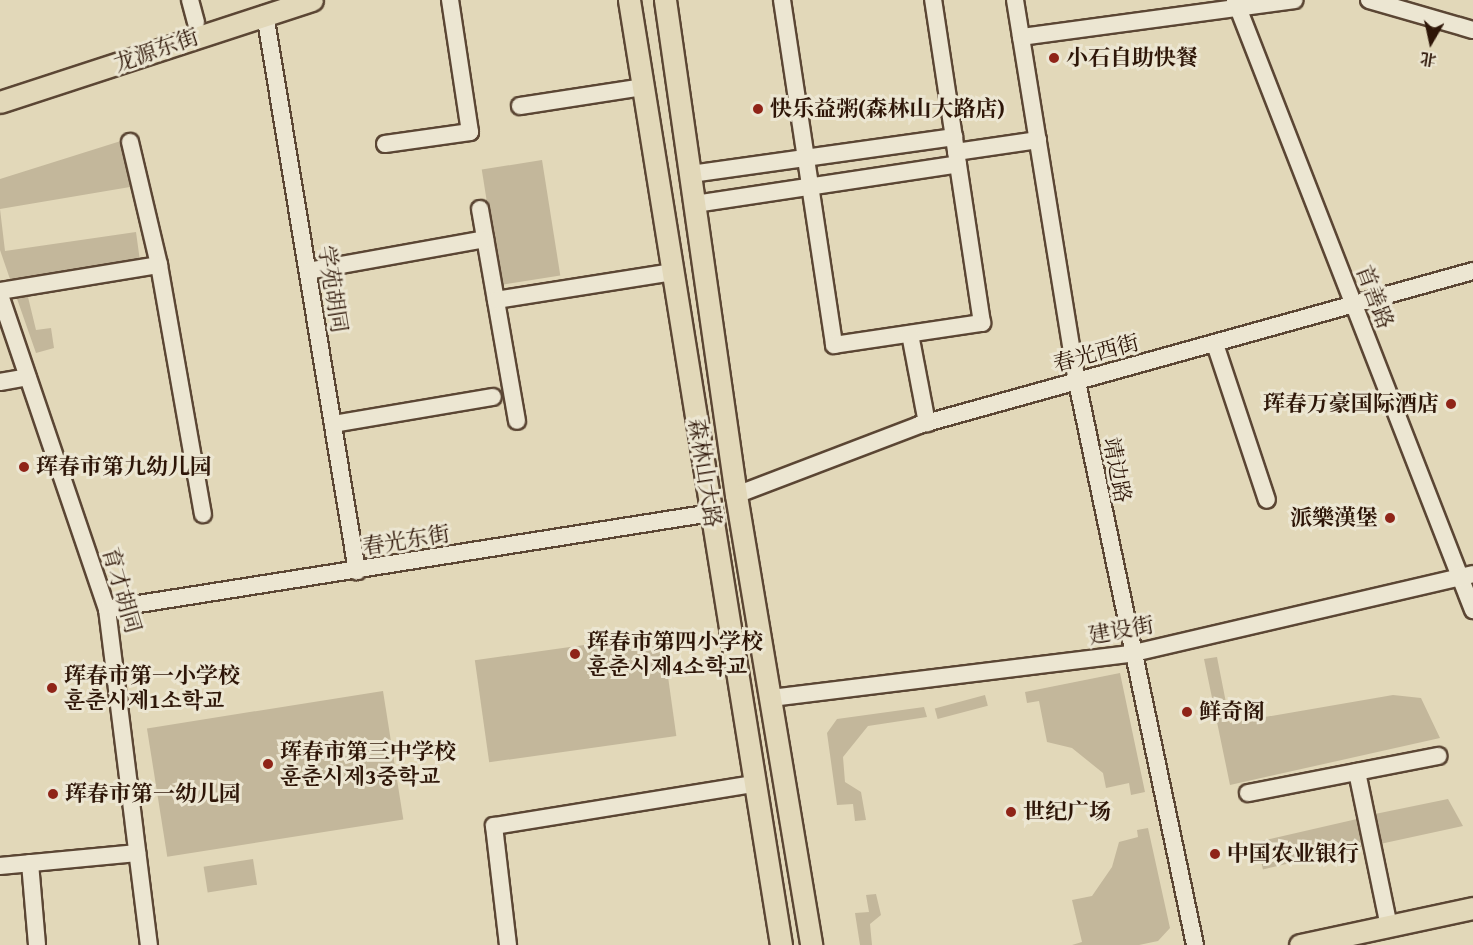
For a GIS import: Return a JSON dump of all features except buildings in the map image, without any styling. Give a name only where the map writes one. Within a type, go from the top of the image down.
[{"type":"main road","name":"龙源东街","points":[[0,88],[196,22],[312,0]]},
{"type":"main road","points":[[616,0],[631,10]]},
{"type":"main road","name":"森林山大路","points":[[667,4],[736,495],[811,945]]},
{"type":"main road","name":"龙源东街","points":[[0,102],[266,7]]},
{"type":"main road","name":"森林山大路","points":[[631,10],[781,945]]},
{"type":"main road","points":[[638,55],[672,50]]},
{"type":"main road","points":[[804,908],[818,945]]},
{"type":"main road","points":[[1300,945],[1473,908]]},
{"type":"main road","points":[[772,945],[776,909]]},
{"type":"main road","points":[[1366,945],[1473,923]]},
{"type":"street","points":[[190,0],[196,22]]},
{"type":"street","points":[[385,144],[470,132],[450,0]]},
{"type":"street","points":[[782,0],[834,345],[982,323],[933,0]]},
{"type":"street","name":"靖边路","points":[[1016,0],[1077,382],[1130,654],[1196,945]]},
{"type":"street","points":[[1022,38],[1236,2],[1294,0]]},
{"type":"street","points":[[1369,0],[1473,30]]},
{"type":"street","name":"首善路","points":[[1236,2],[1354,306],[1467,576],[1473,610]]},
{"type":"street","name":"学苑胡同","points":[[266,7],[357,571]]},
{"type":"street","points":[[520,106],[643,87]]},
{"type":"street","points":[[691,174],[806,158],[956,151],[1038,140]]},
{"type":"street","points":[[130,142],[159,265],[203,514]]},
{"type":"street","points":[[695,204],[810,186],[956,151]]},
{"type":"street","points":[[480,209],[517,421]]},
{"type":"street","points":[[308,271],[485,239]]},
{"type":"street","points":[[0,293],[159,265]]},
{"type":"street","name":"春光西街","points":[[736,495],[927,423],[1354,306],[1473,271]]},
{"type":"street","points":[[496,300],[673,272]]},
{"type":"street","name":"育才胡同","points":[[0,293],[107,609],[149,945]]},
{"type":"street","points":[[910,334],[927,423]]},
{"type":"street","points":[[1215,344],[1267,500]]},
{"type":"street","points":[[0,382],[28,377]]},
{"type":"street","points":[[333,424],[493,397]]},
{"type":"street","name":"春光东街","points":[[107,609],[711,513]]},
{"type":"street","name":"建设街","points":[[771,698],[1130,654],[1467,576]]},
{"type":"street","points":[[1248,793],[1438,756]]},
{"type":"street","points":[[1357,772],[1389,926]]},
{"type":"street","points":[[508,945],[494,826],[754,784]]},
{"type":"street","points":[[0,866],[137,853]]},
{"type":"street","points":[[30,863],[37,945]]},
{"type":"shaded area","points":[[124,140],[130,187],[0,209],[0,179]]},
{"type":"shaded area","points":[[542,160],[560,276],[500,285],[482,170]]},
{"type":"shaded area","points":[[0,209],[5,251],[136,232],[140,261],[11,282],[0,250]]},
{"type":"shaded area","points":[[15,293],[28,297],[36,330],[51,328],[54,348],[36,353]]},
{"type":"shaded area","points":[[662,634],[676,736],[489,762],[475,660]]},
{"type":"shaded area","points":[[1217,657],[1230,723],[1393,695],[1421,698],[1440,738],[1230,785],[1204,659]]},
{"type":"shaded area","points":[[1120,673],[1145,792],[1131,795],[1129,783],[1106,788],[1103,773],[1072,748],[1047,742],[1039,701],[1027,703],[1025,692]]},
{"type":"shaded area","points":[[383,691],[403,819],[167,857],[147,728]]},
{"type":"shaded area","points":[[985,695],[988,706],[938,719],[935,708]]},
{"type":"shaded area","points":[[924,707],[927,717],[868,726],[843,757],[845,782],[861,792],[866,820],[855,821],[853,804],[837,805],[827,733],[837,719]]},
{"type":"shaded area","points":[[1448,799],[1463,826],[1380,844],[1375,814]]},
{"type":"shaded area","points":[[1357,819],[1363,846],[1263,869],[1257,842]]},
{"type":"shaded area","points":[[1148,828],[1170,928],[1158,941],[1139,945],[1072,945],[1082,942],[1072,900],[1092,896],[1112,867],[1119,842],[1138,837],[1137,830]]},
{"type":"shaded area","points":[[253,859],[257,885],[208,893],[204,867]]},
{"type":"shaded area","points":[[876,894],[881,915],[870,924],[872,945],[860,945],[855,913],[869,912],[866,895]]},
{"type":"place","name":"小石自助快餐","points":[[1054,58]]},
{"type":"place","name":"快乐益粥(森林山大路店)","points":[[758,109]]},
{"type":"place","name":"珲春万豪国际酒店","points":[[1451,404]]},
{"type":"place","name":"珲春市第九幼儿园","points":[[24,467]]},
{"type":"place","name":"派樂漢堡","points":[[1390,518]]},
{"type":"place","name":"珲春市第四小学校 훈춘시제4소학교","points":[[575,654]]},
{"type":"place","name":"珲春市第一小学校 훈춘시제1소학교","points":[[52,688]]},
{"type":"place","name":"鲜奇阁","points":[[1187,712]]},
{"type":"place","name":"珲春市第三中学校 훈춘시제3중학교","points":[[268,764]]},
{"type":"place","name":"珲春市第一幼儿园","points":[[53,794]]},
{"type":"place","name":"世纪广场","points":[[1011,812]]},
{"type":"place","name":"中国农业银行","points":[[1215,854]]}]
